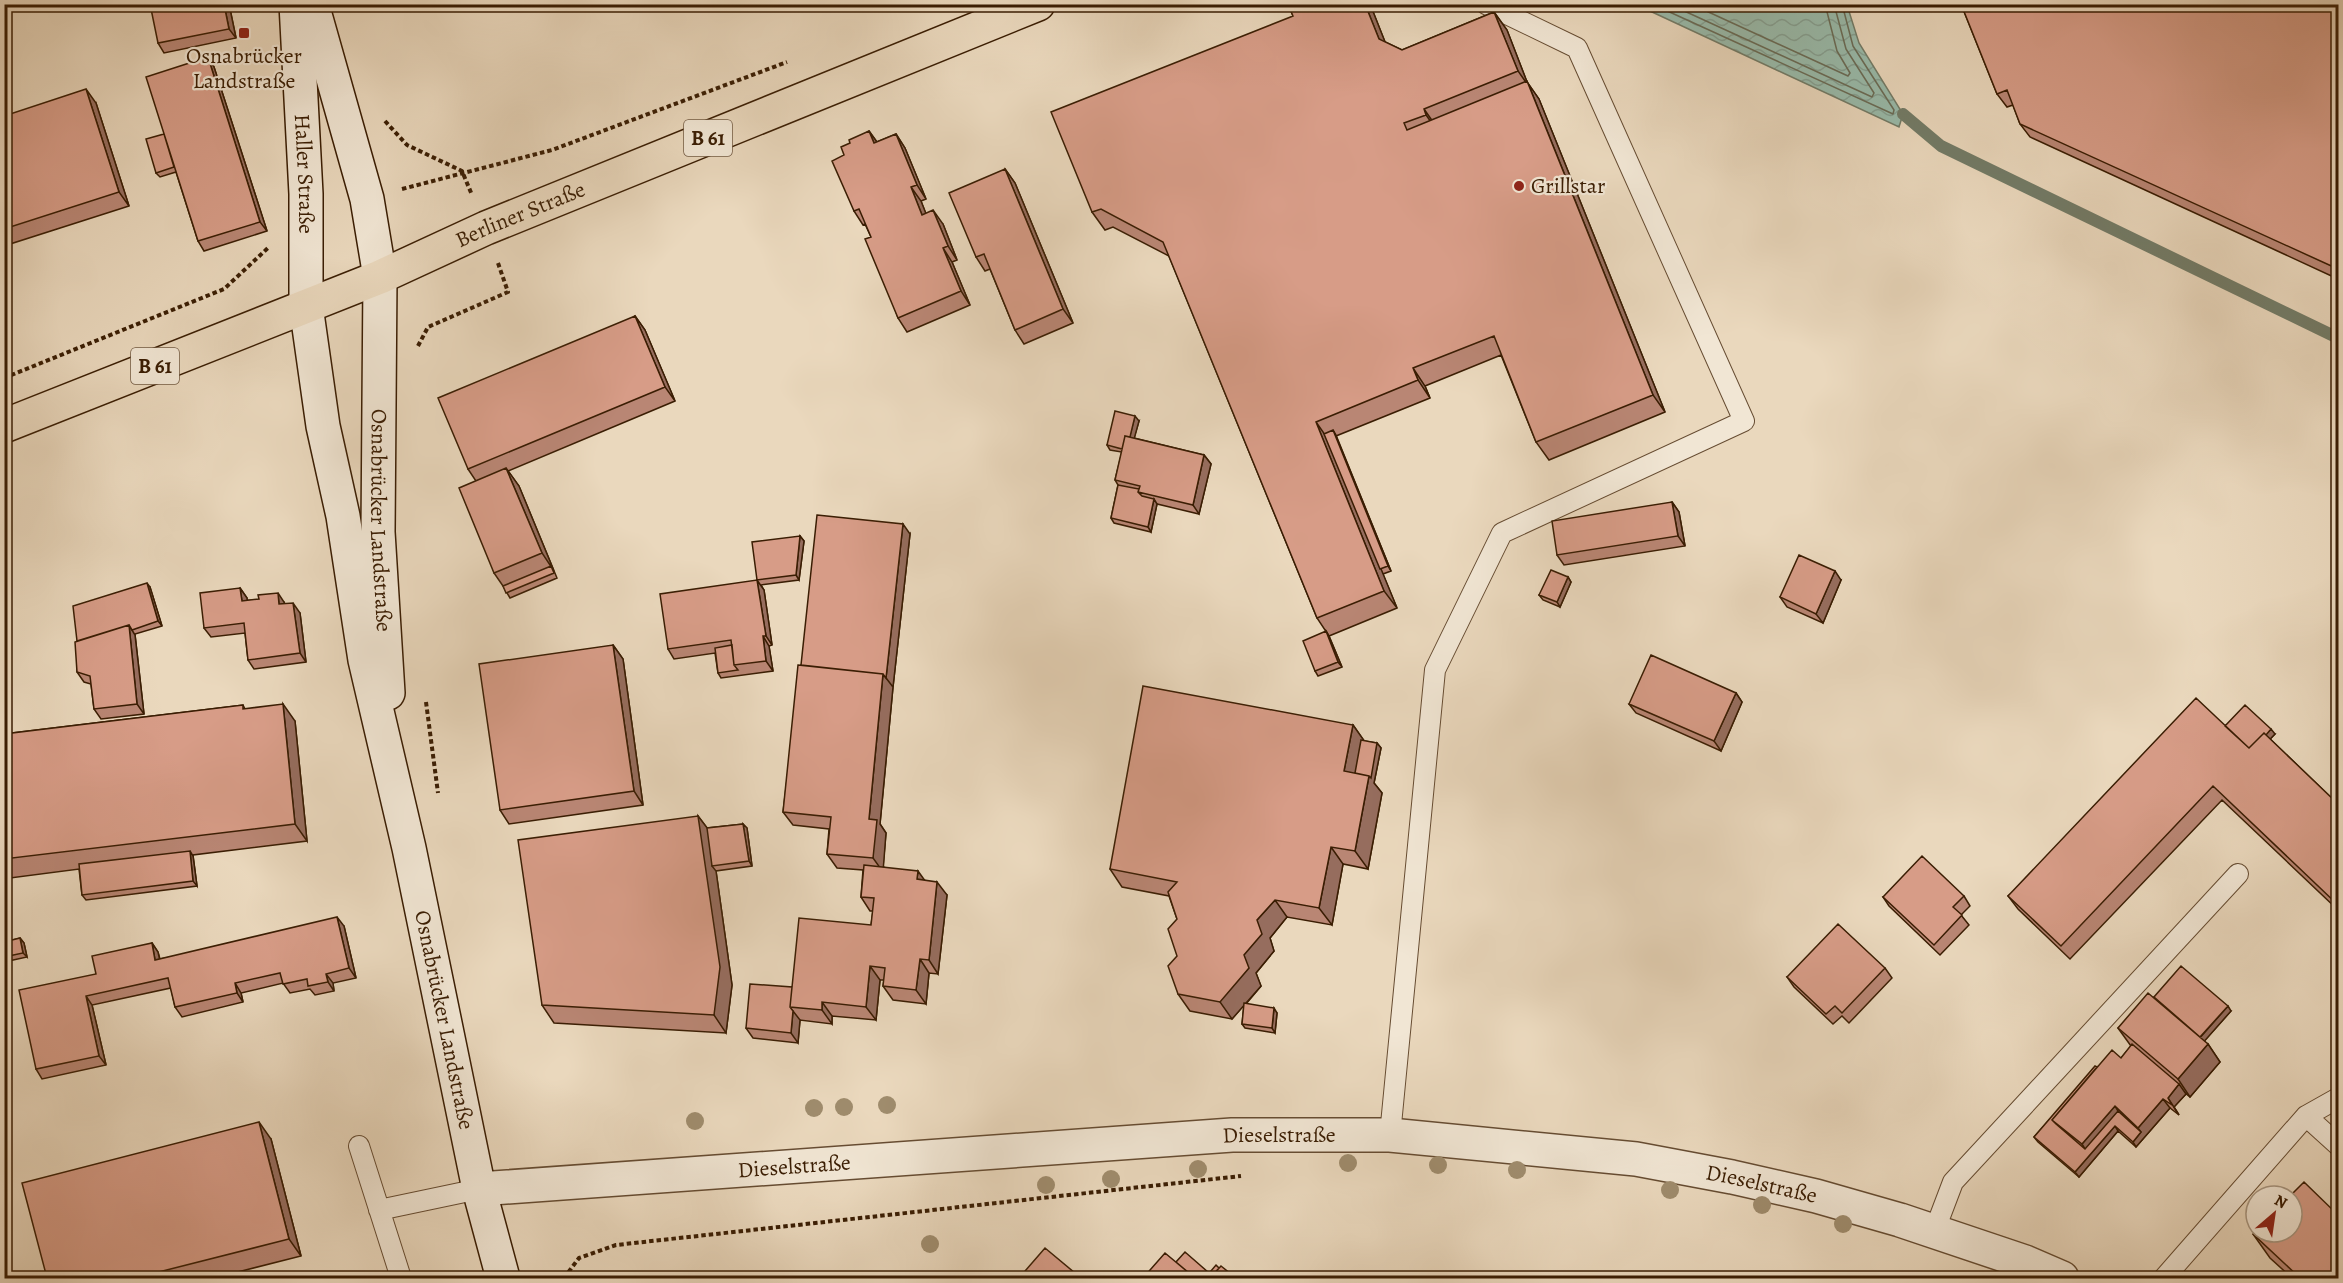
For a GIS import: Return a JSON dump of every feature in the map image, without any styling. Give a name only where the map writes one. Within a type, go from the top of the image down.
[{"type":"main road","name":"Berliner Straße","points":[[4,426],[380,277],[486,228],[1038,4]]},
{"type":"street","name":"Haller Straße","points":[[296,4],[306,194],[306,306]]},
{"type":"street","name":"Haller Straße","points":[[312,4],[367,199],[380,277]]},
{"type":"street","name":"Osnabrücker Landstraße","points":[[380,277],[378,532],[387,662],[390,763]]},
{"type":"street","name":"Osnabrücker Landstraße","points":[[306,306],[324,426],[343,516],[365,660],[390,763],[480,1189],[503,1278]]},
{"type":"street","name":"Dieselstraße","points":[[480,1189],[848,1165],[1232,1135],[1390,1135],[1636,1159],[1816,1196],[2025,1262],[2061,1278]]},
{"type":"lane","points":[[1390,1135],[1435,670],[1502,533],[1744,421],[1577,48],[1486,4]]},
{"type":"lane","points":[[1934,1232],[1953,1182],[2238,874]]},
{"type":"lane","points":[[2164,1278],[2306,1116],[2338,1098]]},
{"type":"lane","points":[[2306,1116],[2338,1145]]},
{"type":"lane","points":[[359,1146],[401,1278]]},
{"type":"lane","points":[[379,1210],[480,1189]]},
{"type":"path","points":[[367,199],[462,171],[552,150],[796,59]]},
{"type":"path","points":[[383,119],[407,145],[462,171],[486,228],[508,292],[428,327],[418,347]]},
{"type":"path","points":[[4,378],[224,289],[275,242]]},
{"type":"path","points":[[425,698],[439,801]]},
{"type":"path","points":[[564,1278],[579,1258],[616,1245],[1252,1175]]},
{"type":"water","points":[[1637,5],[1847,5],[1859,43],[1903,114],[1899,127]]},
{"type":"building","points":[[150,4],[224,4],[229,29],[158,43]]},
{"type":"building","points":[[1288,4],[1365,4],[1379,39],[1402,50],[1494,12],[1518,71],[1424,109],[1426,115],[1404,123],[1407,130],[1527,81],[1653,395],[1536,442],[1494,336],[1413,368],[1418,380],[1316,422],[1384,591],[1317,618],[1163,242],[1101,209],[1092,212],[1051,112],[1293,16]]},
{"type":"building","points":[[1961,4],[2338,4],[2338,269],[2020,124],[2007,90],[1997,94]]},
{"type":"building","points":[[208,57],[260,222],[198,241],[146,77]]},
{"type":"building","points":[[86,89],[119,192],[4,229],[4,116]]},
{"type":"building","points":[[869,131],[874,143],[896,134],[917,185],[911,187],[922,215],[933,210],[948,246],[943,248],[961,291],[898,318],[865,239],[871,237],[859,209],[854,211],[832,161],[844,155],[841,147],[850,143],[849,140]]},
{"type":"building","points":[[164,134],[174,167],[156,173],[146,139]]},
{"type":"building","points":[[1005,169],[1063,309],[1015,330],[984,254],[976,257],[949,193]]},
{"type":"building","points":[[635,316],[665,387],[468,469],[438,398]]},
{"type":"building","points":[[1115,411],[1135,416],[1130,437],[1125,436],[1122,449],[1107,445]]},
{"type":"building","points":[[1333,430],[1388,566],[1380,569],[1324,434]]},
{"type":"building","points":[[1125,436],[1204,455],[1193,505],[1138,492],[1140,486],[1115,480]]},
{"type":"building","points":[[506,468],[542,553],[494,573],[459,488]]},
{"type":"building","points":[[1118,485],[1139,489],[1138,492],[1142,496],[1154,499],[1148,527],[1111,518]]},
{"type":"building","points":[[1672,502],[1678,536],[1557,555],[1552,521]]},
{"type":"building","points":[[817,515],[903,524],[886,678],[883,674],[801,665]]},
{"type":"building","points":[[800,536],[796,575],[757,580],[752,542]]},
{"type":"building","points":[[1799,555],[1835,571],[1816,614],[1780,597]]},
{"type":"building","points":[[551,566],[554,573],[506,593],[503,586]]},
{"type":"building","points":[[1551,570],[1568,577],[1557,602],[1539,595]]},
{"type":"building","points":[[757,580],[766,636],[763,636],[766,661],[734,665],[731,640],[668,649],[660,594]]},
{"type":"building","points":[[147,583],[158,621],[132,630],[129,625],[77,641],[73,606]]},
{"type":"building","points":[[240,588],[242,601],[259,599],[258,595],[278,593],[279,604],[293,603],[300,653],[248,660],[244,623],[204,628],[200,593]]},
{"type":"building","points":[[129,625],[137,704],[94,709],[90,676],[77,672],[75,642]]},
{"type":"building","points":[[1326,631],[1338,662],[1315,671],[1303,641]]},
{"type":"building","points":[[613,645],[634,791],[500,810],[479,664]]},
{"type":"building","points":[[732,645],[734,665],[738,670],[718,673],[715,648]]},
{"type":"building","points":[[1651,655],[1736,693],[1714,741],[1629,704]]},
{"type":"building","points":[[798,665],[883,674],[869,819],[877,820],[873,858],[827,854],[831,817],[783,812]]},
{"type":"building","points":[[1143,686],[1353,725],[1344,771],[1369,776],[1355,851],[1331,847],[1319,908],[1275,900],[1257,920],[1262,934],[1244,955],[1249,968],[1220,1002],[1178,994],[1168,966],[1177,956],[1168,929],[1177,919],[1168,892],[1177,882],[1110,869]]},
{"type":"building","points":[[2196,698],[2249,748],[2264,733],[2338,804],[2338,905],[2213,786],[2061,946],[2008,896]]},
{"type":"building","points":[[283,704],[295,824],[4,859],[4,734],[243,705],[243,709]]},
{"type":"building","points":[[2245,705],[2271,729],[2249,748],[2225,726]]},
{"type":"building","points":[[1361,740],[1377,743],[1371,778],[1355,773]]},
{"type":"building","points":[[698,816],[720,967],[714,1015],[542,1005],[518,840]]},
{"type":"building","points":[[743,824],[749,861],[712,866],[707,828]]},
{"type":"building","points":[[190,851],[193,881],[82,895],[79,864]]},
{"type":"building","points":[[1922,856],[1964,896],[1953,907],[1962,915],[1934,945],[1883,897]]},
{"type":"building","points":[[864,865],[918,871],[917,879],[937,882],[929,960],[920,959],[916,990],[883,986],[885,968],[870,966],[866,1007],[822,1002],[822,1010],[790,1007],[799,918],[871,925],[874,898],[861,897]]},
{"type":"building","points":[[337,917],[349,968],[326,974],[328,982],[308,986],[307,979],[283,984],[280,973],[235,983],[237,993],[175,1007],[168,978],[86,996],[99,1056],[36,1069],[19,990],[96,974],[92,956],[152,943],[155,960]]},
{"type":"building","points":[[1838,924],[1885,968],[1842,1013],[1835,1006],[1826,1014],[1787,977]]},
{"type":"building","points":[[20,938],[23,953],[4,957],[4,942]]},
{"type":"building","points":[[2181,966],[2228,1006],[2200,1037],[2154,997]]},
{"type":"building","points":[[750,984],[792,987],[791,1033],[746,1028]]},
{"type":"building","points":[[2148,993],[2208,1044],[2178,1079],[2118,1028]]},
{"type":"building","points":[[1244,1003],[1274,1008],[1272,1028],[1242,1024]]},
{"type":"building","points":[[2132,1044],[2179,1084],[2168,1098],[2172,1105],[2163,1099],[2138,1128],[2115,1106],[2082,1144],[2052,1120],[2112,1050],[2121,1058]]},
{"type":"building","points":[[2095,1066],[2097,1067],[2052,1120],[2085,1149],[2118,1111],[2141,1132],[2133,1142],[2115,1126],[2075,1172],[2034,1137]]},
{"type":"building","points":[[259,1122],[289,1239],[135,1278],[47,1278],[22,1183]]},
{"type":"building","points":[[2304,1182],[2338,1215],[2338,1278],[2300,1278],[2264,1244],[2304,1244],[2304,1184],[2302,1184]]},
{"type":"building","points":[[1045,1248],[1081,1278],[1019,1278]]},
{"type":"building","points":[[1185,1252],[1208,1272],[1203,1278],[1195,1278],[1176,1262]]},
{"type":"building","points":[[1165,1253],[1195,1278],[1143,1278]]},
{"type":"building","points":[[1216,1265],[1219,1268],[1210,1278],[1205,1278]]},
{"type":"building","points":[[1221,1266],[1236,1278],[1210,1278]]},
{"type":"waterway","points":[[1903,114],[1941,146],[2338,338]]},
{"type":"place","name":"Osnabrücker Landstraße","points":[[244,33]]},
{"type":"place","name":"Grillstar","points":[[1519,186]]}]
